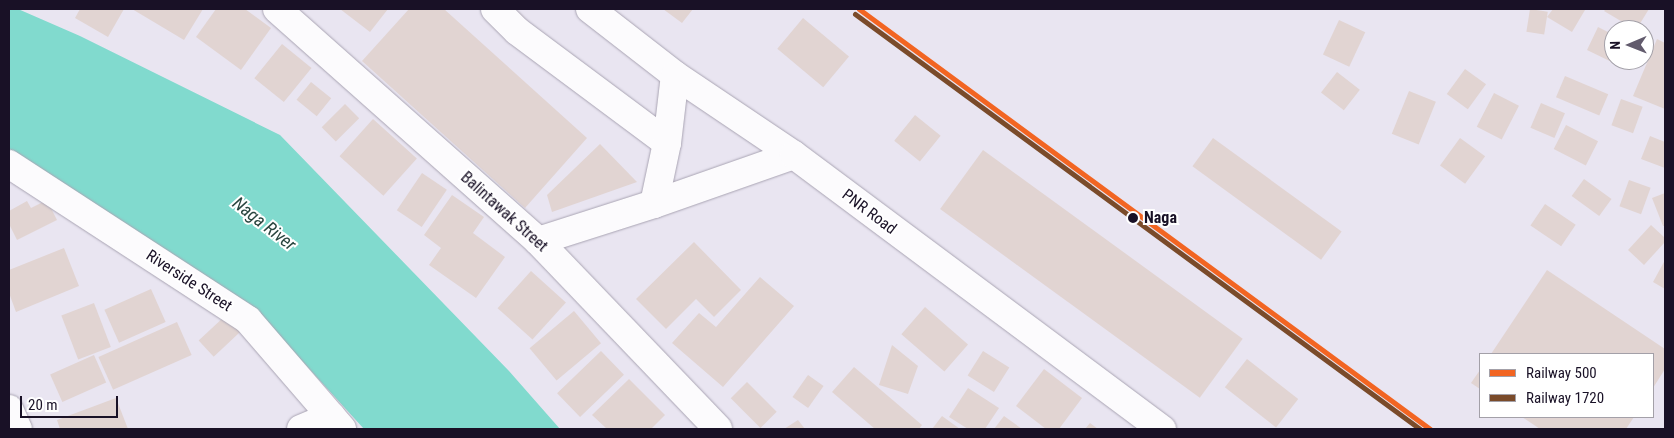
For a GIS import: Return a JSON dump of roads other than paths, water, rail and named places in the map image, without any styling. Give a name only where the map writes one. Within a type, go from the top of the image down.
[{"type":"street","name":"Balintawak Street","points":[[277,9],[538,241],[718,429]]},
{"type":"street","points":[[495,9],[517,31],[667,143]]},
{"type":"street","name":"PNR Road","points":[[590,9],[675,75],[794,155],[1162,429]]},
{"type":"street","points":[[654,204],[667,143],[675,75]]},
{"type":"street","points":[[538,241],[654,204],[794,155]]},
{"type":"street","name":"Riverside Street","points":[[9,164],[248,320],[336,422]]},
{"type":"street","points":[[9,409],[18,429]]},
{"type":"street","points":[[301,429],[336,422]]},
{"type":"water","name":"Naga River","points":[[9,9],[18,9],[80,36],[280,135],[509,371],[560,429],[364,429],[251,305],[9,151]]},
{"type":"rail line","name":"500","points":[[859,9],[1430,429]]},
{"type":"rail line","name":"1720","points":[[855,14],[1420,429]]},
{"type":"place","name":"Naga","points":[[1133,218]]}]
